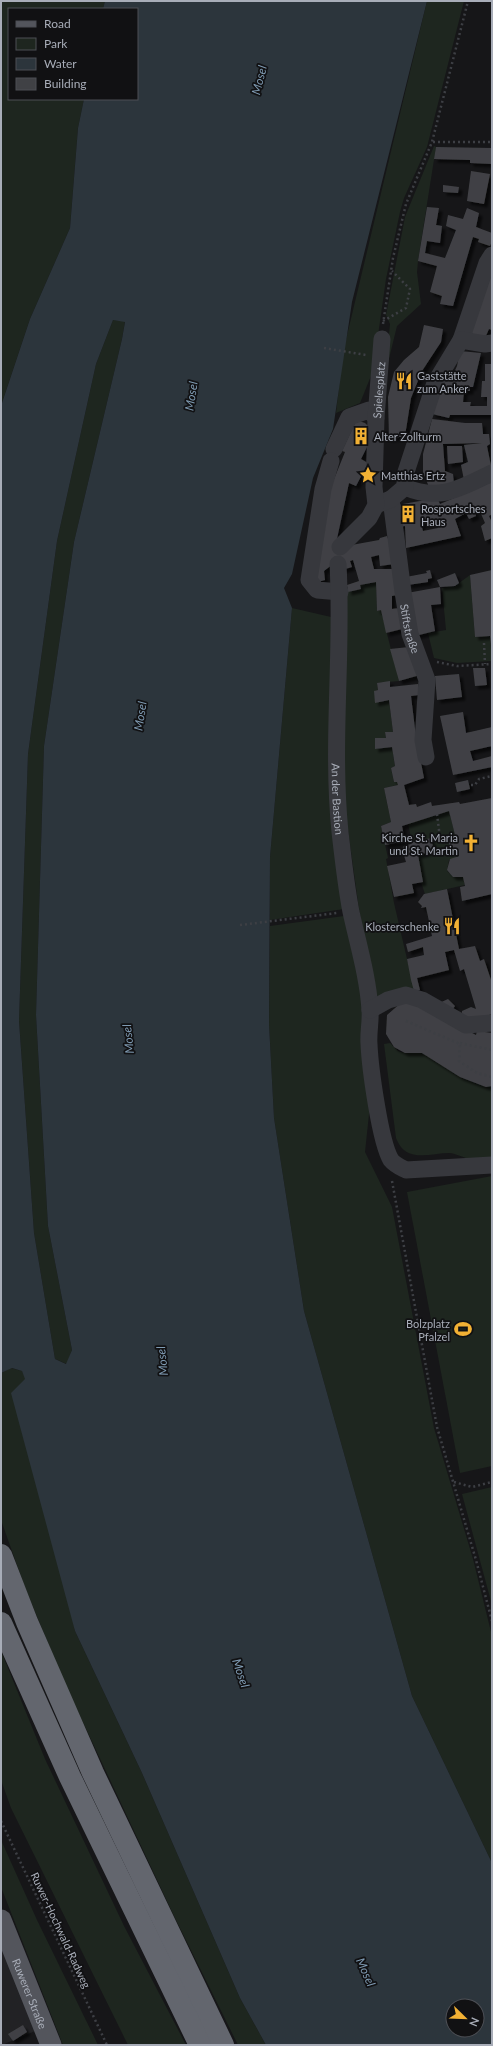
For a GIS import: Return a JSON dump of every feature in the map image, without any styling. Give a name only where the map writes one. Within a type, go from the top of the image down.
[{"type":"highway","points":[[1,1555],[27,1622],[93,1773],[223,2045]]},
{"type":"highway","points":[[1,1623],[70,1777],[200,2045]]},
{"type":"main road","name":"Ruwerer Straße","points":[[1,1920],[50,2045]]},
{"type":"street","points":[[405,487],[405,475],[435,383],[461,340],[487,263],[492,255]]},
{"type":"street","name":"Spielesplatz","points":[[382,339],[376,418],[374,487],[384,502]]},
{"type":"street","points":[[461,340],[485,344],[492,343]]},
{"type":"street","points":[[338,564],[340,592],[317,590],[309,580],[323,489],[333,455],[348,417],[369,410],[376,418]]},
{"type":"street","points":[[405,487],[415,492],[441,495],[492,473]]},
{"type":"street","points":[[340,547],[384,502],[405,487]]},
{"type":"street","name":"Stiftstraße","points":[[384,502],[410,634],[427,680],[423,740],[426,757]]},
{"type":"street","name":"An der Bastion","points":[[340,592],[336,735],[340,831],[351,911],[360,946],[370,1010],[369,1044],[376,1098],[385,1142],[390,1158]]},
{"type":"street","points":[[370,1010],[388,1000],[406,995],[422,1000],[466,1025],[492,1023]]},
{"type":"street","points":[[390,1158],[396,1166],[406,1170],[492,1165]]},
{"type":"path","points":[[382,339],[391,270],[406,204],[432,142],[468,1]]},
{"type":"path","points":[[432,142],[492,142]]},
{"type":"path","points":[[384,321],[406,308],[410,289],[391,270]]},
{"type":"path","points":[[324,348],[380,357]]},
{"type":"path","points":[[484,643],[485,664]]},
{"type":"path","points":[[419,658],[457,666],[492,664]]},
{"type":"path","points":[[471,785],[475,785],[478,779],[492,776]]},
{"type":"path","points":[[437,814],[440,838]]},
{"type":"path","points":[[240,925],[351,911]]},
{"type":"path","points":[[406,1021],[460,1044],[459,1061],[477,1072],[492,1077]]},
{"type":"path","points":[[390,1158],[393,1193],[437,1427],[454,1482],[492,1620]]},
{"type":"path","points":[[454,1482],[472,1487],[492,1482]]},
{"type":"path","name":"Ruwer-Hochwald-Radweg","points":[[1,1821],[107,2045]]},
{"type":"shaded area","points":[[1,1945],[35,2031],[2,2045],[1,2045]]},
{"type":"green space","points":[[1,1],[105,1],[103,8],[8,8],[8,100],[84,100],[78,128],[70,228],[30,319],[1,406]]},
{"type":"green space","points":[[427,1],[464,1],[427,147],[404,198],[400,212],[386,279],[373,371],[360,403],[336,413],[343,352]]},
{"type":"green space","points":[[434,146],[436,147],[417,272],[421,304],[397,326],[385,375],[390,324],[386,315],[405,217]]},
{"type":"green space","points":[[113,320],[125,321],[74,542],[44,746],[36,1015],[48,1226],[72,1350],[67,1364],[55,1359],[34,1233],[19,1021],[28,754],[57,541],[96,364]]},
{"type":"green space","points":[[470,575],[475,637],[490,636],[492,661],[457,663],[434,658],[428,633],[446,630],[442,588],[455,586]]},
{"type":"green space","points":[[376,582],[377,611],[381,610],[399,681],[377,683],[378,690],[375,691],[389,700],[393,732],[385,732],[386,738],[375,738],[375,749],[392,747],[395,766],[391,768],[394,782],[397,782],[398,785],[384,788],[391,822],[381,826],[388,858],[386,859],[394,903],[414,989],[374,997],[359,909],[342,787],[345,592],[361,589],[360,585]]},
{"type":"green space","points":[[292,608],[331,617],[344,909],[270,920],[270,857]]},
{"type":"green space","points":[[449,811],[455,835],[447,841],[449,841],[449,847],[454,848],[459,856],[449,860],[447,871],[454,877],[463,877],[465,885],[425,894],[421,882],[418,855],[434,851],[431,838],[412,842],[408,824]]},
{"type":"green space","points":[[344,916],[364,1001],[370,1105],[365,1152],[392,1207],[434,1428],[473,1559],[492,1636],[492,1863],[412,1696],[304,1311],[274,1118],[269,1024],[270,926]]},
{"type":"green space","points":[[390,1043],[398,1051],[405,1053],[422,1053],[460,1077],[486,1087],[492,1086],[492,1160],[473,1160],[450,1153],[426,1155],[412,1154],[400,1146],[396,1138],[384,1044]]},
{"type":"green space","name":"Bolzplatz Pfalzel","points":[[492,1176],[492,1466],[460,1473],[407,1192]]},
{"type":"green space","points":[[11,1368],[22,1371],[26,1379],[75,1631],[142,1773],[240,1998],[266,2045],[238,2045],[174,1916],[64,1682],[24,1585],[1,1520],[1,1373]]},
{"type":"green space","points":[[492,1487],[492,1605],[462,1494]]},
{"type":"green space","points":[[1,1651],[45,1759],[124,1926],[186,2045],[128,2045],[11,1808],[1,1780]]},
{"type":"green space","points":[[1,1840],[37,1920],[98,2045],[63,2045],[1,1887]]},
{"type":"water","name":"Mosel","points":[[105,1],[427,1],[352,302],[333,429],[313,478],[292,574],[284,588],[292,608],[270,857],[269,1024],[274,1118],[304,1311],[412,1696],[492,1863],[492,2045],[266,2045],[240,1998],[142,1773],[75,1631],[11,1393],[25,1379],[22,1371],[12,1368],[1,1373],[1,406],[30,319],[70,228],[78,128],[84,100],[138,100],[138,8],[103,8]],"holes":[[[113,320],[125,322],[74,542],[44,746],[36,1015],[48,1226],[72,1350],[66,1364],[55,1359],[34,1233],[19,1021],[28,754],[57,541],[96,364]]]},
{"type":"building","points":[[436,147],[492,148],[492,164],[470,163],[470,160],[434,159]]},
{"type":"building","points":[[471,171],[490,174],[484,204],[467,201]]},
{"type":"building","points":[[443,185],[459,187],[458,193],[443,192]]},
{"type":"building","points":[[427,207],[439,208],[436,225],[442,226],[440,243],[427,241],[425,253],[445,258],[456,230],[446,226],[448,215],[463,219],[467,208],[479,213],[476,227],[492,233],[492,241],[490,246],[478,242],[479,239],[473,237],[453,306],[440,304],[442,296],[430,292],[437,266],[418,261]]},
{"type":"building","points":[[492,273],[492,330],[489,329],[485,338],[470,333]]},
{"type":"building","points":[[424,325],[443,329],[441,342],[422,371],[411,398],[405,436],[389,439],[388,397],[394,372],[404,360],[419,347]]},
{"type":"building","points":[[460,351],[481,353],[473,387],[470,387],[470,391],[464,391],[463,402],[471,402],[470,406],[487,406],[487,397],[481,397],[482,381],[485,381],[485,364],[492,364],[492,415],[450,415],[449,418],[432,414],[444,375],[452,377],[457,366]]},
{"type":"building","points":[[432,419],[465,423],[482,423],[483,434],[489,434],[490,444],[487,446],[491,466],[464,480],[461,465],[468,462],[464,445],[482,443],[443,444],[445,471],[453,474],[454,484],[429,487],[423,472],[423,454]]},
{"type":"building","points":[[359,421],[365,423],[369,427],[367,447],[361,459],[368,463],[356,486],[349,483],[335,548],[379,540],[380,538],[387,536],[392,550],[394,564],[380,566],[379,555],[371,557],[374,569],[395,569],[397,595],[392,596],[392,609],[399,608],[402,629],[386,633],[381,610],[377,611],[376,582],[360,585],[361,589],[348,592],[347,585],[359,581],[353,560],[350,561],[352,567],[342,570],[333,564],[324,571],[325,580],[318,582],[313,580],[328,494],[345,452],[342,451],[355,423]]},
{"type":"building","points":[[447,446],[462,446],[463,462],[448,464]]},
{"type":"building","points":[[492,482],[492,514],[489,516],[492,523],[492,538],[485,541],[481,526],[485,523],[479,509],[474,510],[476,516],[469,519],[466,513],[455,519],[461,536],[406,548],[405,526],[399,527],[397,505],[437,498],[440,504]],"holes":[[[435,522],[438,528],[423,531],[421,524]]]},
{"type":"building","points":[[430,570],[432,578],[428,579],[428,582],[408,585],[406,577],[427,573],[426,571]]},
{"type":"building","points":[[492,570],[491,645],[490,636],[475,637],[470,575]]},
{"type":"building","points":[[455,573],[459,583],[455,586],[440,587],[437,580]]},
{"type":"building","points":[[440,587],[441,604],[431,605],[435,631],[415,636],[407,593]]},
{"type":"building","points":[[409,647],[420,675],[399,681],[390,649]]},
{"type":"building","points":[[473,668],[485,668],[487,685],[475,686]]},
{"type":"building","points":[[459,674],[462,697],[437,700],[435,676]]},
{"type":"building","points":[[390,681],[390,687],[418,684],[419,695],[411,696],[416,737],[424,778],[404,785],[409,805],[416,804],[417,807],[431,802],[432,806],[459,802],[460,804],[492,798],[492,894],[462,901],[460,887],[465,886],[463,877],[453,877],[447,870],[450,859],[459,856],[455,848],[455,850],[451,846],[449,847],[449,841],[447,841],[451,836],[455,835],[449,811],[402,826],[405,841],[385,845],[381,826],[391,822],[384,788],[398,785],[397,782],[394,782],[391,768],[395,766],[392,747],[375,749],[375,738],[386,738],[385,732],[393,732],[389,700],[375,703],[374,691],[378,690],[377,683]]},
{"type":"building","points":[[463,712],[466,733],[492,727],[492,746],[470,751],[473,761],[492,756],[492,767],[453,775],[440,716]]},
{"type":"building","points":[[468,780],[470,789],[457,792],[455,783]]},
{"type":"building","points":[[431,838],[434,851],[418,855],[423,882],[412,884],[414,893],[394,897],[387,866],[406,862],[402,849],[404,846],[411,844],[412,842]]},
{"type":"building","points":[[447,889],[459,949],[475,946],[480,961],[484,959],[492,983],[492,1014],[476,1019],[462,1017],[462,1011],[471,1007],[476,1009],[464,969],[460,971],[454,950],[445,952],[449,970],[417,978],[420,990],[414,991],[411,980],[407,959],[424,955],[423,947],[408,952],[406,944],[432,936],[426,907],[421,908],[422,906],[418,902],[424,894]]},
{"type":"building","points":[[448,999],[455,1006],[450,1013],[437,1004]]},
{"type":"building","points":[[409,1000],[476,1035],[477,1031],[492,1033],[492,1086],[486,1087],[460,1077],[422,1053],[405,1053],[394,1047],[386,1034],[387,1015],[402,1002]]},
{"type":"building","points":[[23,2025],[27,2032],[13,2041],[8,2034]]},
{"type":"place","name":"Gaststätte zum Anker","points":[[404,381]]},
{"type":"place","name":"Alter Zollturm","points":[[361,436]]},
{"type":"place","name":"Matthias Ertz","points":[[368,475]]},
{"type":"place","name":"Rosportsches Haus","points":[[408,514]]},
{"type":"place","name":"Kirche St. Maria und St. Martin","points":[[471,843]]},
{"type":"place","name":"Klosterschenke","points":[[452,926]]},
{"type":"place","name":"Bolzplatz Pfalzel","points":[[463,1329]]}]
